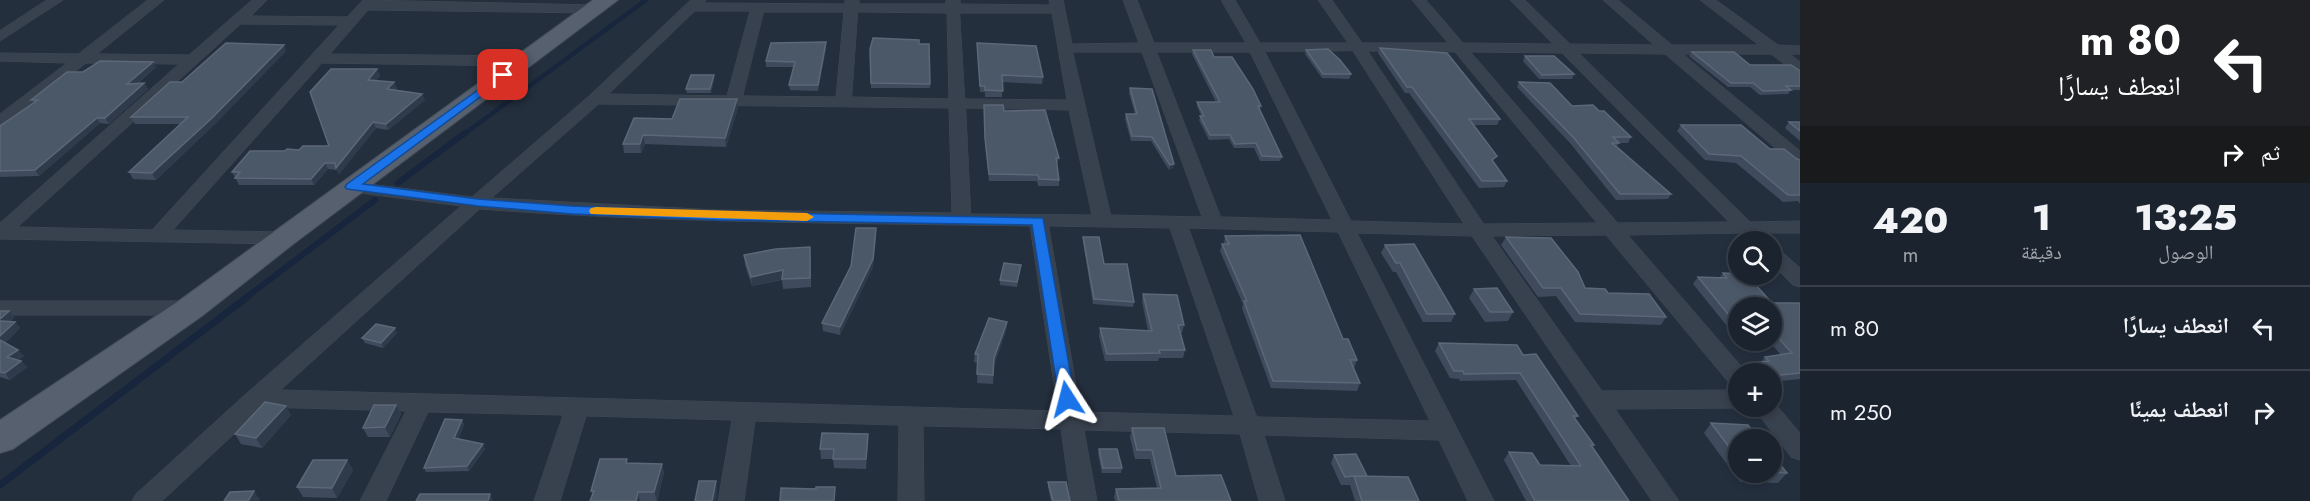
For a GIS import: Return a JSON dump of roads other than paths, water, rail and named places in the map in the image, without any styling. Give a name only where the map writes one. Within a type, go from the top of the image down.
[{"type":"main road","points":[[0,439],[191,308],[282,238],[601,4]]},
{"type":"street","points":[[0,37],[56,0]]},
{"type":"street","points":[[0,122],[157,0]]},
{"type":"street","points":[[0,233],[260,0]]},
{"type":"street","points":[[1130,0],[1214,223]]},
{"type":"street","points":[[1228,0],[1256,48],[1444,431],[1481,501]]},
{"type":"street","points":[[1325,0],[1478,230],[1666,501]]},
{"type":"street","points":[[1419,0],[1728,366]]},
{"type":"street","points":[[1517,0],[1568,48],[1749,231]]},
{"type":"street","points":[[1610,0],[1800,160]]},
{"type":"street","points":[[1707,0],[1800,69]]},
{"type":"street","points":[[158,235],[368,3],[601,4]]},
{"type":"street","points":[[146,501],[384,282],[595,99],[695,3],[758,7],[851,4],[1057,5],[1076,105],[1103,222]]},
{"type":"street","points":[[844,102],[851,4]]},
{"type":"street","points":[[953,4],[962,220]]},
{"type":"street","points":[[734,101],[758,7]]},
{"type":"street","points":[[0,19],[26,20]]},
{"type":"street","points":[[238,20],[351,21]]},
{"type":"street","points":[[1066,48],[1800,50]]},
{"type":"street","points":[[0,57],[191,60]]},
{"type":"street","points":[[318,58],[522,61]]},
{"type":"street","points":[[595,99],[1076,105]]},
{"type":"street","points":[[352,187],[478,202],[572,210],[717,216],[1176,222],[1478,230],[1800,227]]},
{"type":"street","points":[[1038,221],[1084,501]]},
{"type":"street","points":[[1176,222],[1249,426],[1272,501]]},
{"type":"street","points":[[0,233],[282,238]]},
{"type":"street","points":[[1782,263],[1800,280]]},
{"type":"street","points":[[0,308],[191,308]]},
{"type":"street","points":[[256,398],[1444,431]]},
{"type":"street","points":[[1596,400],[1728,399]]},
{"type":"street","points":[[373,501],[421,403]]},
{"type":"street","points":[[547,501],[578,407]]},
{"type":"street","points":[[731,501],[745,412]]},
{"type":"street","points":[[911,416],[911,501]]},
{"type":"street","points":[[1772,417],[1800,450]]},
{"type":"waterway","points":[[463,135],[646,0]]},
{"type":"waterway","points":[[398,183],[465,133]]},
{"type":"waterway","points":[[244,299],[375,200]]},
{"type":"waterway","points":[[0,485],[246,298]]}]
